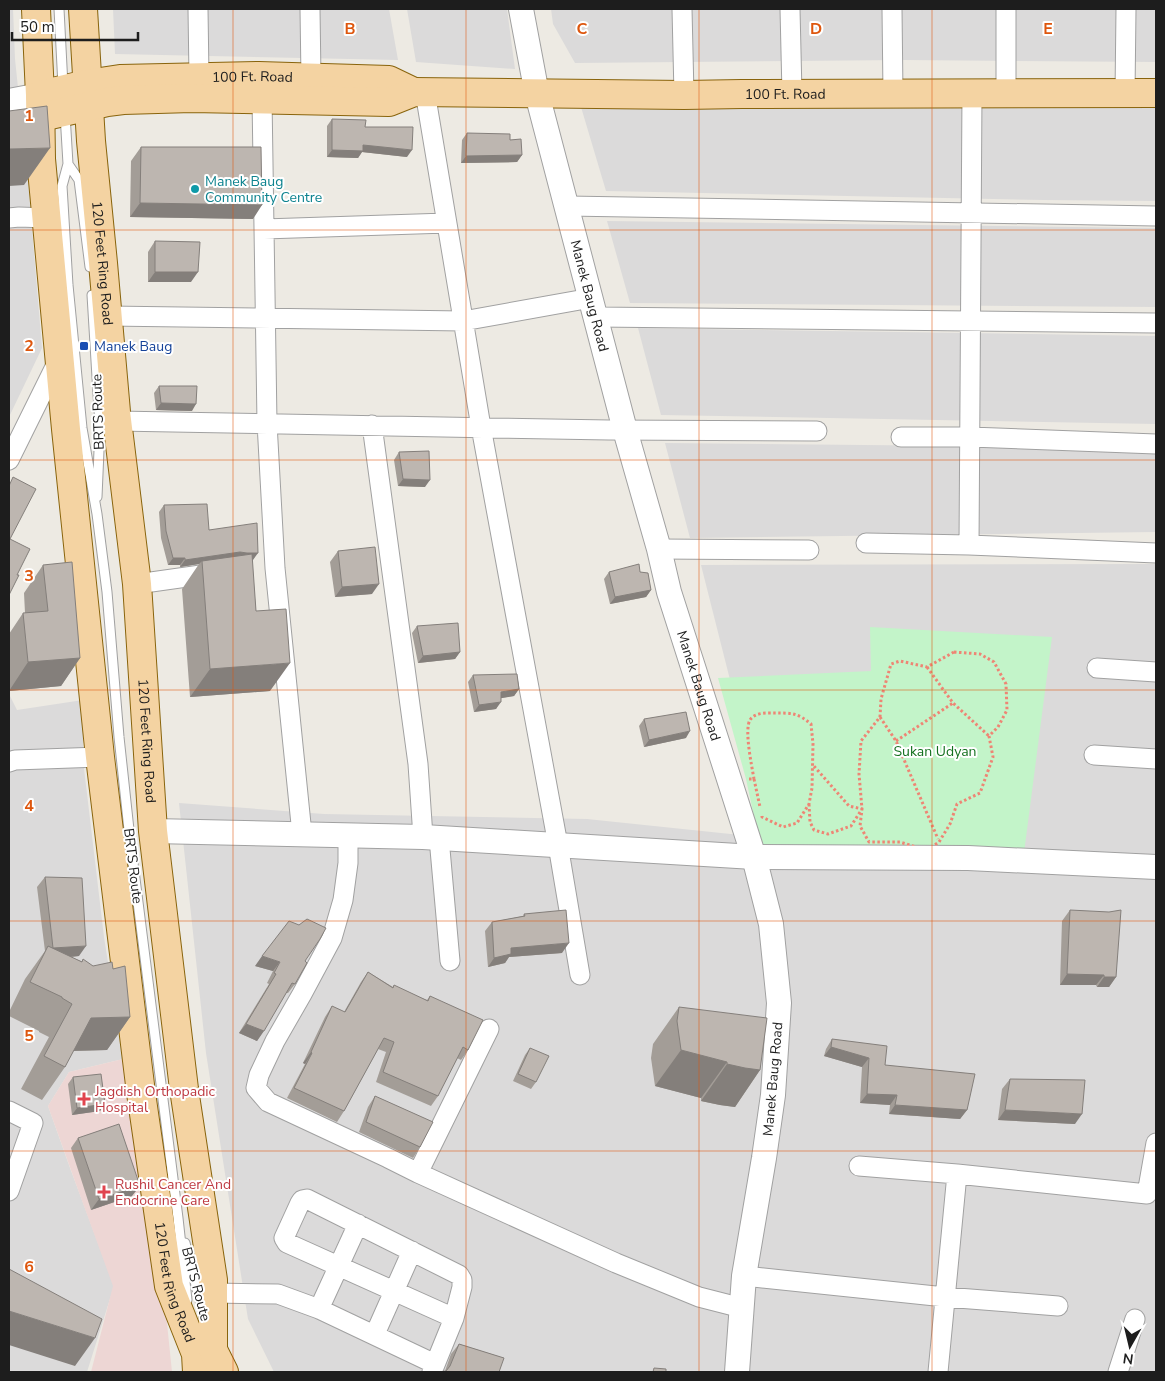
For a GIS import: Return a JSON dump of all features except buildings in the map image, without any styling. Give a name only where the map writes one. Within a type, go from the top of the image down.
[{"type":"main road","name":"120 Feet Ring Road","points":[[36,9],[64,101],[90,141],[117,421],[137,584],[153,831],[184,1089],[213,1280],[208,1362]]},
{"type":"main road","name":"120 Feet Ring Road","points":[[83,9],[64,101],[41,159],[66,429],[100,757],[141,1093],[169,1286],[208,1362]]},
{"type":"main road","name":"100 Ft. Road","points":[[64,101],[120,79],[259,76],[389,80],[419,92]]},
{"type":"main road","name":"100 Ft. Road","points":[[64,101],[107,102],[192,98],[262,98],[389,102],[419,92],[684,95],[1156,93]]},
{"type":"street","points":[[198,9],[199,77]]},
{"type":"street","points":[[310,9],[311,78]]},
{"type":"street","name":"Manek Baug Road","points":[[521,9],[537,94],[669,592],[754,857],[771,924],[779,1003],[773,1096],[744,1276],[737,1372]]},
{"type":"street","points":[[682,9],[684,95]]},
{"type":"street","points":[[790,9],[792,94]]},
{"type":"street","points":[[892,9],[893,94]]},
{"type":"street","points":[[1006,9],[1006,94]]},
{"type":"street","points":[[1125,94],[1126,9]]},
{"type":"street","points":[[419,92],[447,223],[481,427],[558,844],[580,975]]},
{"type":"street","points":[[969,545],[972,94]]},
{"type":"street","points":[[262,98],[266,423],[275,568],[302,834]]},
{"type":"street","name":"100 Ft. Road","points":[[9,101],[64,101]]},
{"type":"street","name":"100 Ft. Road","points":[[9,121],[64,101]]},
{"type":"street","points":[[567,206],[1156,216]]},
{"type":"street","points":[[9,218],[19,216],[47,218]]},
{"type":"street","points":[[264,230],[447,223]]},
{"type":"street","points":[[108,316],[463,321],[593,307],[970,321],[1156,323]]},
{"type":"street","points":[[9,460],[60,358]]},
{"type":"street","points":[[117,421],[625,430],[816,431]]},
{"type":"street","points":[[372,425],[418,764],[450,961]]},
{"type":"street","points":[[901,437],[970,437],[1156,444]]},
{"type":"street","points":[[866,544],[969,545],[1156,553]]},
{"type":"street","points":[[659,549],[809,550]]},
{"type":"street","points":[[137,584],[236,570]]},
{"type":"street","points":[[1097,668],[1156,672]]},
{"type":"street","points":[[1094,755],[1156,759]]},
{"type":"street","points":[[9,762],[16,760],[100,757]]},
{"type":"street","points":[[153,831],[431,837],[754,857],[968,858],[1156,867]]},
{"type":"street","points":[[348,835],[348,863],[343,900],[332,938],[275,1041],[259,1075],[256,1088],[268,1102],[616,1263],[699,1297],[742,1308]]},
{"type":"street","points":[[418,1173],[489,1029]]},
{"type":"street","points":[[9,1111],[34,1123],[9,1191]]},
{"type":"street","points":[[859,1166],[1152,1194],[1156,1143]]},
{"type":"street","points":[[938,1372],[957,1174]]},
{"type":"street","points":[[213,1293],[278,1294],[320,1309],[375,1334],[433,1368],[454,1318],[462,1287],[462,1280],[459,1275],[307,1199],[300,1202],[284,1241],[454,1318]]},
{"type":"street","points":[[320,1309],[358,1224]]},
{"type":"street","points":[[375,1334],[412,1251]]},
{"type":"street","points":[[744,1276],[945,1297],[1058,1306]]},
{"type":"street","points":[[1118,1372],[1135,1319]]},
{"type":"lane","name":"BRTS Route","points":[[59,9],[68,164],[62,186],[68,285],[82,428],[97,514],[130,839],[178,1218],[184,1286],[208,1362]]},
{"type":"lane","name":"BRTS Route","points":[[68,164],[79,180],[92,281],[100,427],[97,514]]},
{"type":"lane","name":"BRTS Route","points":[[178,1218],[208,1362]]},
{"type":"path","points":[[927,667],[953,703],[989,736],[993,757],[980,793],[957,804],[950,824],[939,842],[929,849],[900,842],[869,842],[860,826],[862,809],[859,774],[861,741],[880,717],[881,699],[891,664],[900,661],[927,667],[954,652],[980,654],[994,662],[1006,684],[1007,710],[998,727],[989,736]]},
{"type":"path","points":[[896,741],[953,703]]},
{"type":"path","points":[[809,804],[797,823],[783,827],[762,817],[747,732],[750,720],[758,714],[771,712],[801,715],[811,724],[813,765],[809,804],[810,822],[814,830],[828,834],[851,826],[862,809]]},
{"type":"path","points":[[880,717],[896,741],[939,842],[940,852]]},
{"type":"path","points":[[813,765],[849,806],[862,809]]},
{"type":"path","points":[[746,779],[754,779]]},
{"type":"shaded area","points":[[9,9],[13,9],[15,59],[42,348],[9,417]]},
{"type":"shaded area","points":[[113,9],[389,9],[398,60],[115,54]]},
{"type":"shaded area","points":[[407,9],[507,9],[515,69],[416,62]]},
{"type":"shaded area","points":[[551,9],[1156,9],[1156,62],[905,60],[575,63],[553,24]]},
{"type":"shaded area","points":[[581,107],[1156,108],[1156,201],[606,191]]},
{"type":"shaded area","points":[[607,221],[1156,228],[1156,307],[630,303]]},
{"type":"shaded area","points":[[638,328],[1156,336],[1156,424],[661,415]]},
{"type":"shaded area","points":[[665,443],[1156,448],[1156,532],[690,538]]},
{"type":"shaded area","points":[[1156,564],[1156,1372],[274,1372],[248,1319],[206,1053],[179,803],[324,814],[587,819],[770,838],[701,565]]},
{"type":"shaded area","points":[[9,694],[17,710],[83,700],[83,760],[104,937],[123,1059],[69,1072],[48,1106],[114,1286],[87,1372],[9,1371]]},
{"type":"shaded area","points":[[123,1059],[164,1294],[172,1372],[91,1372],[113,1286],[48,1106],[69,1072]]},
{"type":"green space","name":"Sukan Udyan","points":[[870,627],[1052,637],[1024,853],[761,849],[746,779],[718,678],[871,671]]},
{"type":"place","name":"Manek Baug Community Centre","points":[[195,189]]},
{"type":"place","name":"Manek Baug","points":[[84,346]]},
{"type":"place","name":"Jagdish Orthopadic Hospital","points":[[84,1099]]},
{"type":"place","name":"Rushil Cancer And Endocrine Care","points":[[104,1192]]}]
